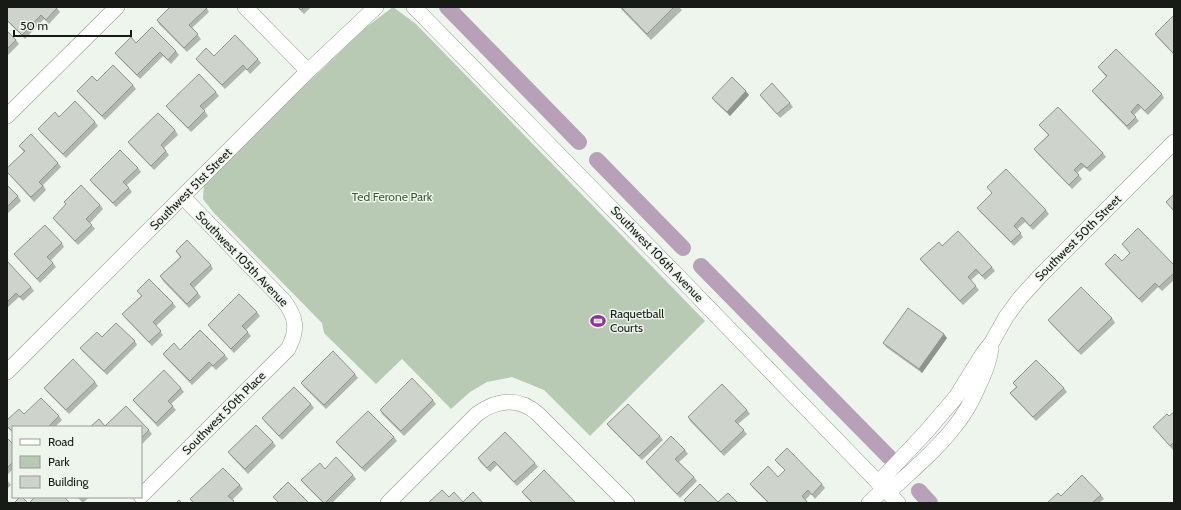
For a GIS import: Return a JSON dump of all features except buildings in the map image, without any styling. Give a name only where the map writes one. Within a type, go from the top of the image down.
[{"type":"street","points":[[7,116],[117,7]]},
{"type":"street","points":[[245,7],[308,71]]},
{"type":"street","name":"Southwest 51st Street","points":[[7,372],[308,71],[376,7]]},
{"type":"street","name":"Southwest 106th Avenue","points":[[414,7],[887,492]]},
{"type":"street","name":"Southwest 50th Street","points":[[869,503],[887,492],[932,451],[955,426],[970,404],[983,378],[990,356],[992,342],[1006,317],[1020,298],[1040,276],[1174,142]]},
{"type":"street","name":"Southwest 105th Avenue","points":[[183,197],[284,301],[294,316],[295,324]]},
{"type":"street","name":"Southwest 50th Place","points":[[142,494],[288,349],[292,340],[295,324]]},
{"type":"street","points":[[388,503],[477,414],[486,408],[505,402],[523,404],[531,408],[627,503]]},
{"type":"green space","name":"Ted Ferone Park","points":[[393,7],[416,24],[705,321],[590,436],[544,390],[512,377],[487,382],[470,392],[451,409],[402,359],[376,384],[324,333],[322,323],[214,213],[203,199],[204,182],[365,28]]},
{"type":"waterway","points":[[447,7],[579,142]]},
{"type":"waterway","points":[[597,160],[683,248]]},
{"type":"waterway","points":[[701,266],[889,457]]},
{"type":"waterway","points":[[919,491],[930,503]]},
{"type":"place","name":"Raquetball Courts","points":[[598,321]]}]
